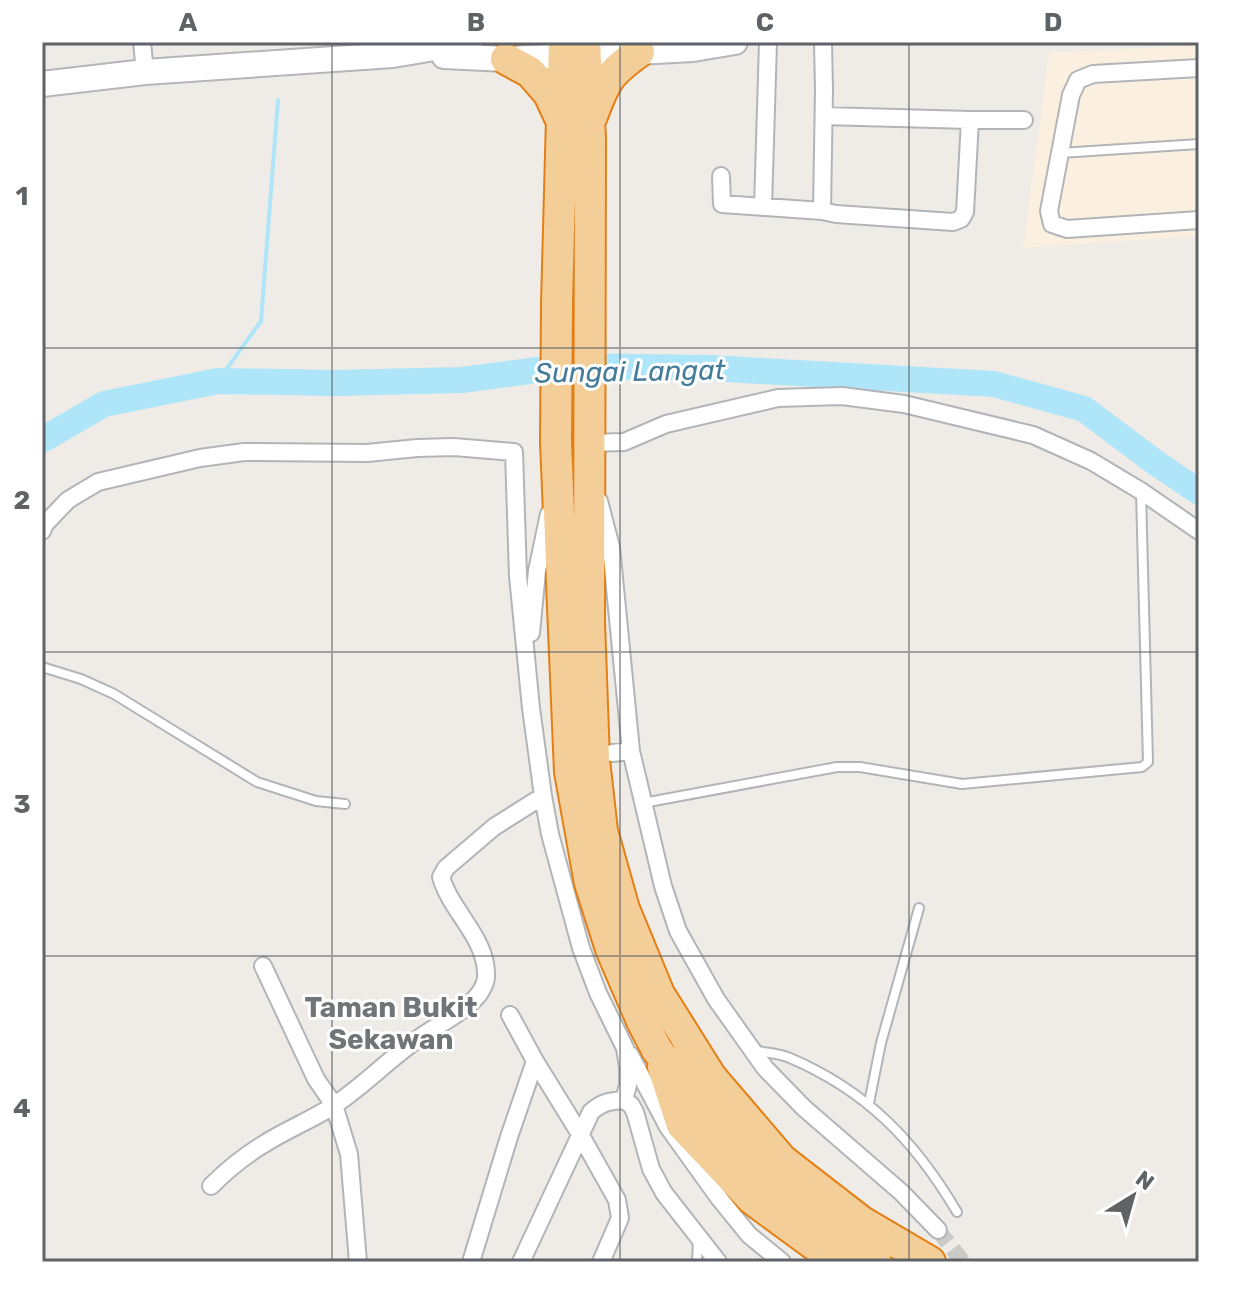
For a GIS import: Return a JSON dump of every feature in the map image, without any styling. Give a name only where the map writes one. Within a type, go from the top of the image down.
[{"type":"highway","points":[[575,49],[576,124],[591,307],[589,622],[594,760],[602,831],[624,909],[659,994],[711,1077],[782,1160],[862,1222],[930,1262]]},
{"type":"highway","points":[[639,52],[615,69],[576,124],[557,304],[556,442],[570,772],[590,883],[611,949],[657,1050],[682,1125],[752,1199],[838,1262]]},
{"type":"highway","points":[[506,59],[530,72],[576,124]]},
{"type":"highway","points":[[657,1050],[741,1151],[814,1219],[876,1262]]},
{"type":"main road","points":[[42,84],[145,72],[393,55],[470,42]]},
{"type":"main road","points":[[393,55],[506,59],[575,49],[639,52],[693,49],[735,42]]},
{"type":"street","points":[[142,42],[145,72]]},
{"type":"street","points":[[763,207],[768,42]]},
{"type":"street","points":[[822,211],[823,42]]},
{"type":"street","points":[[1199,68],[1093,74],[1078,80],[1071,95],[1049,211],[1052,224],[1067,229],[1199,220]]},
{"type":"street","points":[[824,116],[1024,120]]},
{"type":"street","points":[[721,176],[722,204],[953,222],[961,219],[965,212],[970,120]]},
{"type":"street","points":[[938,1230],[901,1192],[804,1108],[765,1068],[716,999],[678,931],[663,886],[631,751],[611,547],[590,445],[624,442],[666,424],[778,398],[842,396],[904,404],[1033,435],[1091,461],[1199,531]]},
{"type":"street","points":[[42,531],[68,500],[98,482],[200,458],[244,452],[367,453],[454,447],[514,452],[518,576],[528,667],[546,760],[543,796],[550,834],[581,948],[598,993],[625,1048],[628,1076],[624,1100]]},
{"type":"street","points":[[528,667],[537,571],[557,473]]},
{"type":"street","points":[[612,753],[631,751]]},
{"type":"street","points":[[211,1186],[229,1168],[262,1145],[334,1105],[417,1039],[458,1013],[481,992],[486,978],[483,958],[476,940],[448,896],[441,877],[446,868],[494,827],[543,796]]},
{"type":"street","points":[[263,966],[316,1079],[334,1105],[349,1154],[358,1262]]},
{"type":"street","points":[[598,993],[668,1127],[749,1235],[782,1262]]},
{"type":"street","points":[[510,1015],[617,1200],[620,1218],[601,1262]]},
{"type":"street","points":[[471,1262],[535,1061]]},
{"type":"street","points":[[521,1262],[591,1112],[606,1101],[624,1100],[635,1112],[651,1169],[664,1193],[718,1262]]},
{"type":"lane","points":[[1060,153],[1199,144]]},
{"type":"lane","points":[[642,803],[837,767],[860,767],[962,784],[1142,767],[1148,762],[1141,491]]},
{"type":"lane","points":[[42,667],[81,679],[114,694],[257,782],[316,801],[345,804]]},
{"type":"lane","points":[[869,1103],[881,1043],[919,908]]},
{"type":"lane","points":[[753,1050],[788,1057],[869,1103],[906,1138],[940,1183],[957,1212]]},
{"type":"lane","points":[[697,1262],[698,1239]]},
{"type":"shaded area","points":[[1199,45],[1199,236],[1023,248],[1049,53]]},
{"type":"waterway","points":[[218,381],[261,321],[278,100]]},
{"type":"waterway","name":"Sungai Langat","points":[[42,440],[104,404],[218,381],[336,383],[462,380],[568,366],[708,368],[994,384],[1084,409],[1199,492]]},
{"type":"tunnel","points":[[938,1230],[963,1262]]},
{"type":"district","name":"Taman Bukit Sekawan","points":[[391,1023]]}]
